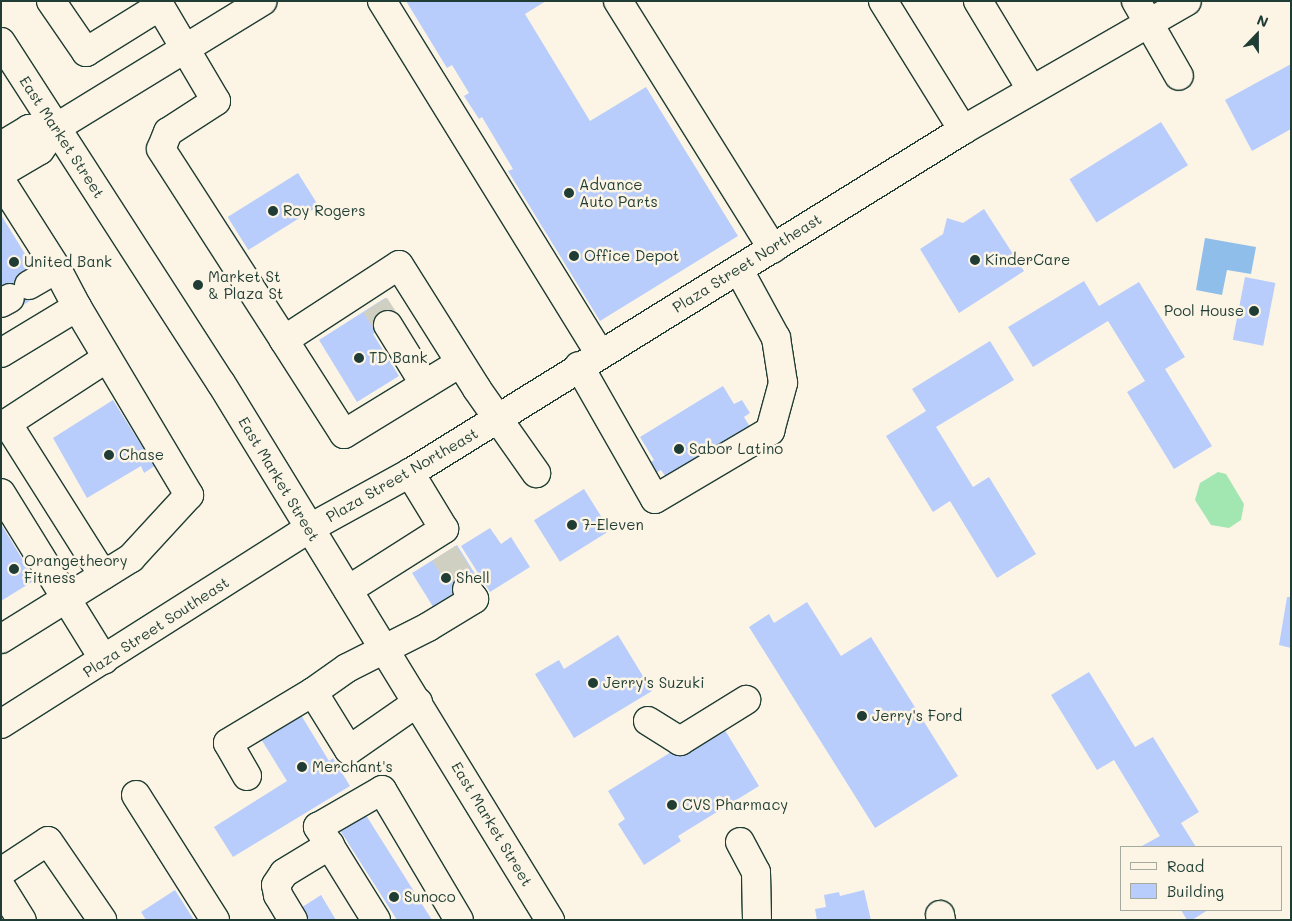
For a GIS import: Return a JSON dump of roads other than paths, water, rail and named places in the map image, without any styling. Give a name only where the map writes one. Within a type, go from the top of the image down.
[{"type":"main road","points":[[51,1],[86,52],[158,3],[216,101],[168,132],[161,148],[344,434],[460,363]]},
{"type":"main road","points":[[1,173],[40,150],[56,127],[263,1]]},
{"type":"main road","points":[[382,1],[589,360],[655,499],[770,431],[783,383],[776,338],[739,270]]},
{"type":"main road","points":[[618,1],[772,248]]},
{"type":"main road","points":[[882,1],[963,130]]},
{"type":"main road","points":[[978,1],[1031,90]]},
{"type":"main road","name":"Plaza Street Northeast","points":[[310,528],[410,473],[589,360],[1031,90],[1142,12],[1187,1]]},
{"type":"main road","points":[[1142,12],[1179,76]]},
{"type":"main road","name":"East Market Street","points":[[1,42],[221,383],[550,920]]},
{"type":"main road","points":[[1,146],[29,129],[56,127]]},
{"type":"main road","points":[[1,181],[57,269],[77,307],[189,495],[131,558],[1,639]]},
{"type":"main road","points":[[284,340],[376,306],[399,265],[460,363],[536,473]]},
{"type":"main road","points":[[13,295],[57,269]]},
{"type":"main road","points":[[376,306],[425,385]]},
{"type":"main road","points":[[1,353],[77,307]]},
{"type":"main road","points":[[103,575],[4,425],[107,358]]},
{"type":"main road","points":[[348,590],[445,534],[410,473]]},
{"type":"main road","points":[[1,492],[104,660]]},
{"type":"main road","name":"Plaza Street Southeast","points":[[1,724],[310,528]]},
{"type":"main road","points":[[247,776],[228,743],[313,692],[347,668],[428,627],[474,599],[468,589]]},
{"type":"main road","points":[[313,692],[349,750],[418,702]]},
{"type":"main road","points":[[648,721],[680,741],[746,700]]},
{"type":"main road","points":[[376,920],[318,827],[382,790],[459,920]]},
{"type":"main road","points":[[136,795],[215,920]]},
{"type":"main road","points":[[1,872],[48,841],[102,920]]},
{"type":"main road","points":[[740,842],[756,872],[757,920]]},
{"type":"main road","points":[[293,920],[278,895],[276,885],[284,873],[330,845]]},
{"type":"main road","points":[[1,887],[22,920]]},
{"type":"water","points":[[1205,238],[1256,247],[1251,274],[1227,270],[1222,295],[1196,290]]},
{"type":"tunnel","points":[[375,305],[388,325]]},
{"type":"tunnel","points":[[444,553],[467,589]]},
{"type":"place","name":"Advance Auto Parts","points":[[569,193]]},
{"type":"place","name":"Roy Rogers","points":[[273,211]]},
{"type":"place","name":"Office Depot","points":[[574,256]]},
{"type":"place","name":"KinderCare","points":[[975,260]]},
{"type":"place","name":"United Bank","points":[[14,262]]},
{"type":"place","name":"Market St & Plaza St","points":[[198,285]]},
{"type":"place","name":"Pool House","points":[[1254,311]]},
{"type":"place","name":"TD Bank","points":[[359,358]]},
{"type":"place","name":"Sabor Latino","points":[[679,449]]},
{"type":"place","name":"Chase","points":[[109,455]]},
{"type":"place","name":"7-Eleven","points":[[572,525]]},
{"type":"place","name":"Orangetheory Fitness","points":[[14,569]]},
{"type":"place","name":"Shell","points":[[446,578]]},
{"type":"place","name":"Jerry's Suzuki","points":[[593,683]]},
{"type":"place","name":"Jerry's Ford","points":[[862,716]]},
{"type":"place","name":"Merchant's","points":[[302,767]]},
{"type":"place","name":"CVS Pharmacy","points":[[672,805]]},
{"type":"place","name":"Sunoco","points":[[394,897]]}]
